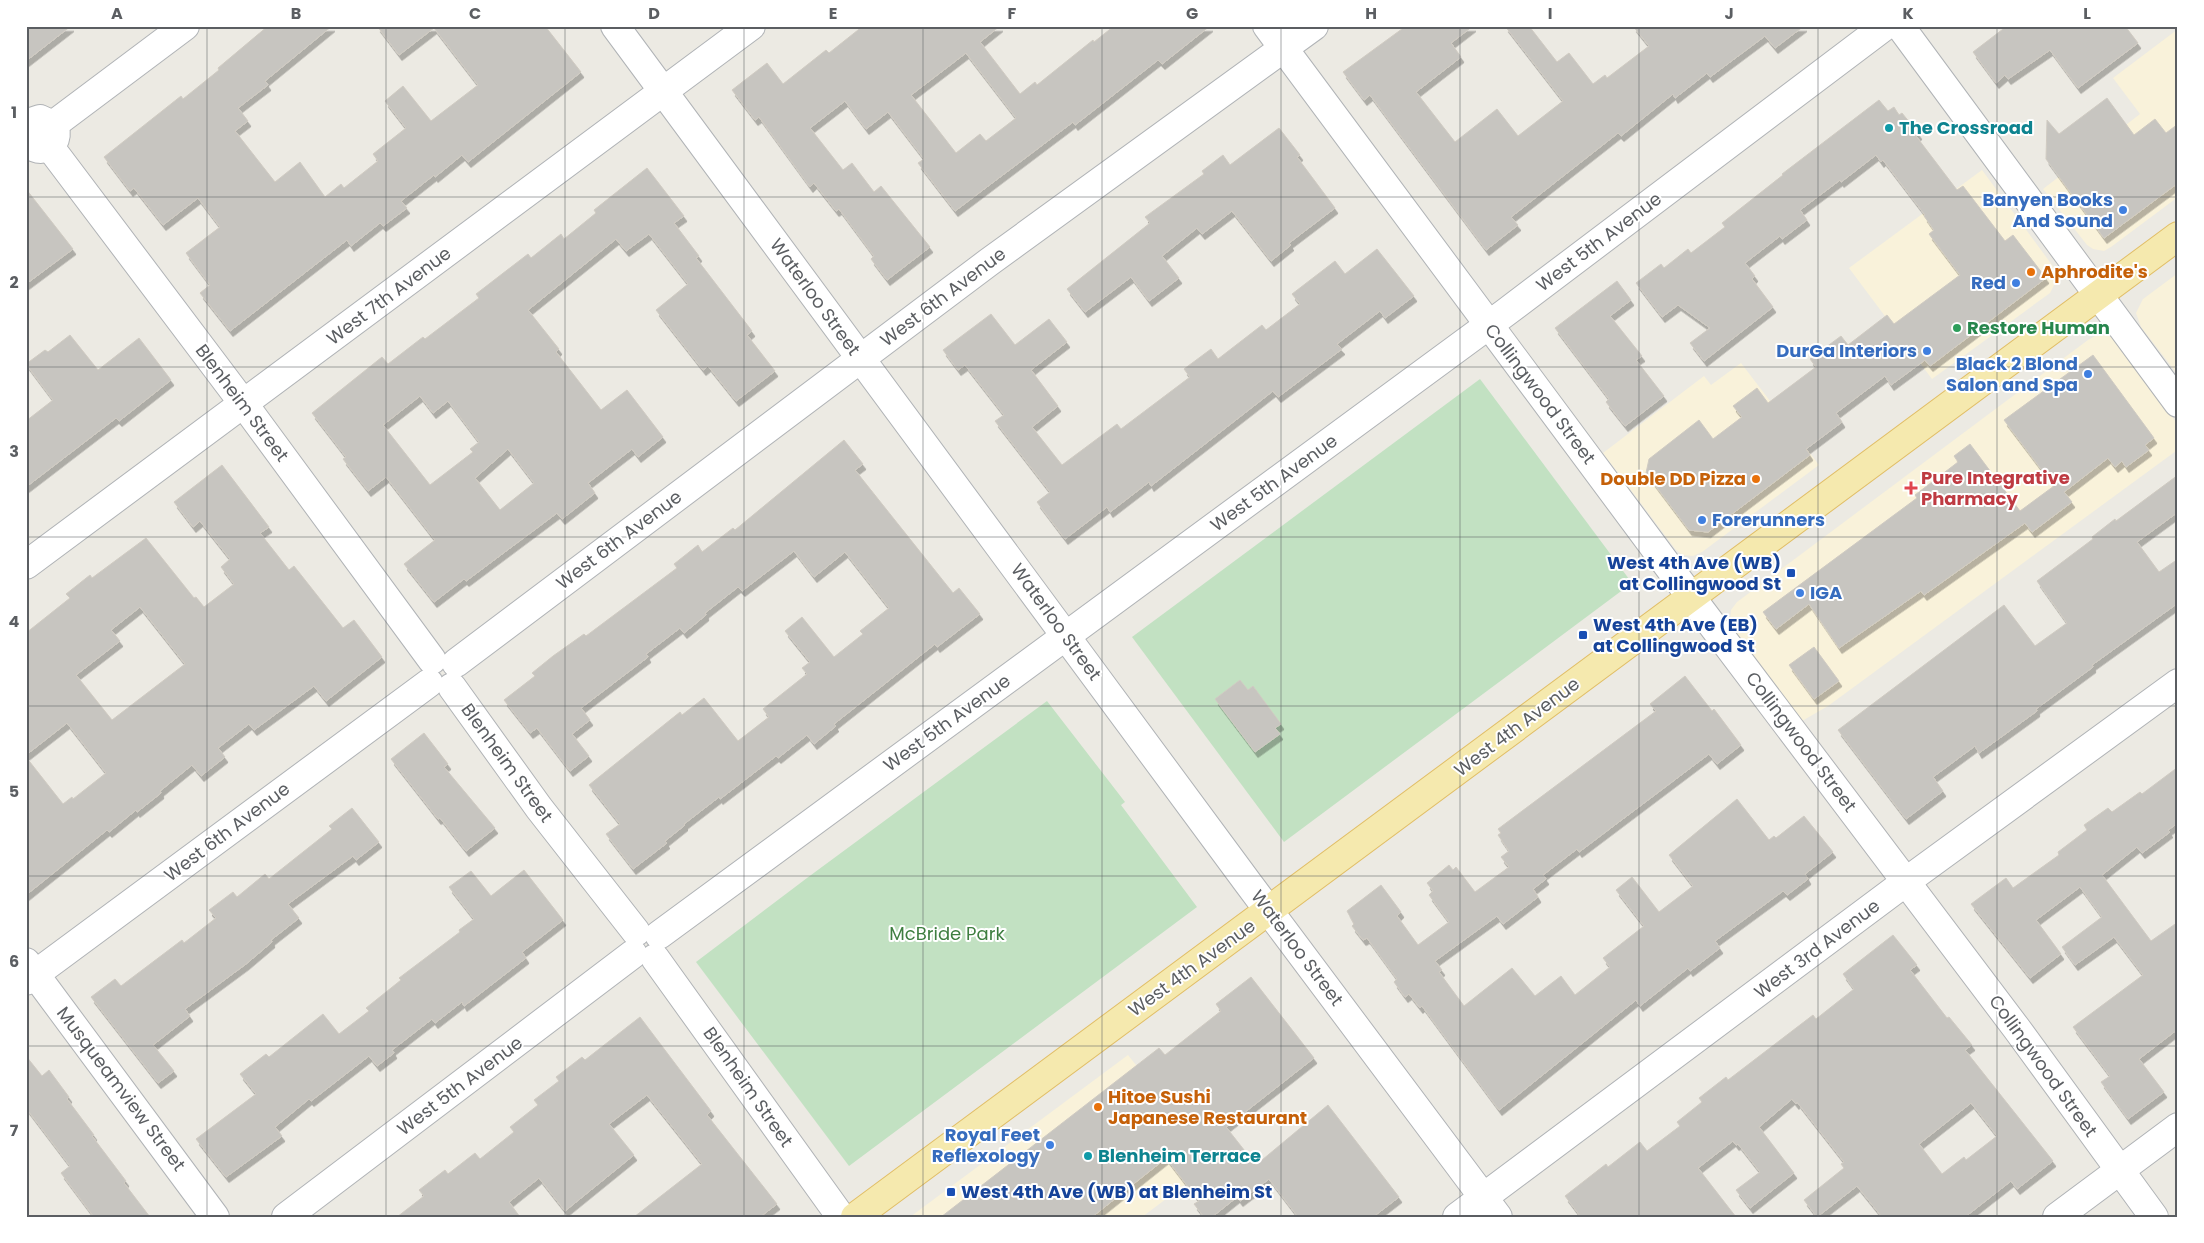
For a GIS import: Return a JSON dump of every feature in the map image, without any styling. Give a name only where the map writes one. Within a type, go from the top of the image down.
[{"type":"main road","name":"West 4th Avenue","points":[[855,1217],[2178,236]]},
{"type":"street","points":[[34,133],[185,26]]},
{"type":"street","name":"Waterloo Street","points":[[615,26],[1491,1207]]},
{"type":"street","name":"West 7th Avenue","points":[[26,565],[751,26]]},
{"type":"street","name":"Collingwood Street","points":[[1267,26],[1691,597],[2017,1029],[2154,1217]]},
{"type":"street","name":"West 6th Avenue","points":[[29,973],[442,673],[989,262],[1314,26]]},
{"type":"street","name":"West 5th Avenue","points":[[286,1217],[646,945],[1488,325],[1885,26]]},
{"type":"street","points":[[1900,26],[2178,403]]},
{"type":"street","name":"Blenheim Street","points":[[34,133],[243,404],[442,673],[538,808],[646,945],[841,1217]]},
{"type":"street","name":"West 3rd Avenue","points":[[1457,1217],[1491,1207],[1906,882],[2178,683]]},
{"type":"street","name":"Musqueamview Street","points":[[29,973],[215,1217]]},
{"type":"street","points":[[2057,1217],[2178,1127]]},
{"type":"shaded area","points":[[2178,29],[2178,197],[2111,247],[2104,251],[2093,249],[2087,245],[2043,189],[2140,114],[2113,78]]},
{"type":"shaded area","points":[[1982,170],[2055,269],[2058,277],[2050,293],[1932,379],[1849,268]]},
{"type":"shaded area","points":[[2178,273],[2178,375],[2141,327],[2136,313],[2143,299]]},
{"type":"shaded area","points":[[2106,335],[2112,337],[2121,345],[2178,425],[2178,448],[2176,451],[1828,706],[1802,721],[1734,631],[1730,621],[1731,610],[1737,602],[2088,340],[2095,336]]},
{"type":"shaded area","points":[[1741,363],[1819,465],[1702,552],[1693,556],[1683,555],[1676,550],[1603,453],[1704,376],[1711,385]]},
{"type":"shaded area","points":[[1128,1055],[1214,1163],[1142,1217],[910,1217]]},
{"type":"green space","points":[[1480,379],[1632,583],[1284,842],[1132,637]]},
{"type":"green space","name":"McBride Park","points":[[1047,701],[1125,802],[1121,805],[1197,907],[849,1166],[696,962]]},
{"type":"building","points":[[26,26],[71,26],[26,61]]},
{"type":"building","points":[[268,26],[332,26],[265,81],[268,85],[238,108],[248,121],[235,131],[275,182],[300,162],[325,197],[341,184],[344,188],[378,161],[373,154],[406,128],[385,101],[403,86],[431,121],[478,85],[434,28],[399,55],[377,26],[545,26],[581,72],[468,162],[462,155],[435,177],[434,175],[401,201],[407,208],[383,226],[380,223],[351,246],[347,240],[230,331],[200,293],[210,285],[186,253],[220,227],[198,198],[163,225],[134,188],[130,191],[104,157],[181,96],[183,99]]},
{"type":"building","points":[[863,26],[1000,26],[980,42],[1020,94],[1035,82],[1037,85],[1093,40],[1094,42],[1114,26],[1210,26],[1162,64],[1158,60],[1075,125],[1073,122],[955,211],[918,163],[924,159],[888,112],[866,129],[845,101],[810,128],[843,170],[852,163],[874,192],[881,186],[930,247],[887,280],[871,259],[874,256],[839,209],[836,211],[814,183],[810,187],[759,117],[755,120],[732,90],[767,63],[783,84],[826,50],[829,53]],"holes":[[[966,53],[1016,118],[986,141],[980,134],[956,153],[911,95]]]},
{"type":"building","points":[[1406,26],[1473,26],[1451,43],[1461,57],[1416,92],[1455,142],[1497,109],[1518,136],[1563,101],[1505,26],[1529,26],[1557,62],[1569,53],[1593,84],[1605,75],[1607,78],[1649,46],[1633,26],[1804,26],[1775,48],[1765,36],[1710,77],[1707,73],[1675,98],[1673,94],[1621,136],[1618,133],[1511,217],[1518,225],[1486,250],[1370,95],[1364,100],[1343,72]]},
{"type":"building","points":[[2007,26],[2125,26],[2138,43],[2078,88],[2050,50],[2008,79],[2005,75],[1996,83],[1973,52]]},
{"type":"building","points":[[2107,98],[2134,135],[2155,119],[2166,133],[2178,124],[2178,183],[2104,238],[2046,159],[2047,120],[2059,134]]},
{"type":"building","points":[[1879,100],[1888,111],[1894,107],[1899,115],[1902,113],[1919,134],[1916,136],[1957,190],[1963,186],[2005,241],[2013,235],[2046,278],[1930,366],[1925,360],[1891,385],[1885,376],[1836,413],[1842,422],[1806,449],[1810,455],[1708,532],[1689,530],[1646,473],[1649,459],[1699,420],[1713,439],[1742,417],[1733,406],[1757,388],[1768,403],[1816,367],[1810,359],[1841,336],[1848,345],[1887,315],[1894,324],[1960,275],[1929,234],[1934,230],[1925,215],[1883,160],[1881,162],[1876,155],[1800,210],[1807,220],[1782,239],[1780,236],[1745,263],[1755,276],[1752,279],[1773,307],[1704,361],[1690,343],[1710,328],[1678,305],[1662,317],[1636,283],[1661,264],[1664,268],[1688,249],[1691,253],[1725,227],[1722,223],[1782,174]]},
{"type":"building","points":[[1279,128],[1300,155],[1297,157],[1335,208],[1289,243],[1291,245],[1271,261],[1232,211],[1202,234],[1197,228],[1162,256],[1179,278],[1149,301],[1131,277],[1085,312],[1067,289],[1150,223],[1145,217],[1204,174],[1202,171],[1223,155],[1230,165]]},
{"type":"building","points":[[647,168],[684,216],[674,223],[699,256],[696,258],[752,331],[747,335],[775,371],[736,401],[708,366],[703,370],[656,310],[688,284],[649,234],[626,251],[616,239],[528,310],[559,349],[556,352],[601,410],[627,390],[663,437],[638,457],[632,449],[588,483],[595,493],[562,519],[557,513],[466,581],[464,579],[434,602],[404,564],[435,540],[386,477],[368,491],[343,459],[346,457],[312,413],[382,357],[388,364],[423,337],[425,339],[479,298],[476,294],[528,254],[531,258],[561,234],[564,239],[596,213],[594,210]],"holes":[[[420,396],[433,413],[448,401],[479,442],[470,449],[473,452],[430,485],[383,425]],[[508,449],[534,483],[500,510],[475,478]]]},
{"type":"building","points":[[26,189],[73,249],[26,284]]},
{"type":"building","points":[[1377,249],[1414,296],[1385,318],[1380,311],[1337,344],[1342,349],[1278,397],[1273,391],[1151,486],[1149,482],[1110,512],[1107,507],[1065,539],[1037,502],[1050,492],[995,421],[1004,415],[965,365],[958,370],[943,350],[991,314],[1015,345],[1049,319],[1067,342],[1031,370],[1058,406],[1032,427],[1062,465],[1117,424],[1121,429],[1190,377],[1184,369],[1211,349],[1218,359],[1262,325],[1266,330],[1300,304],[1292,294],[1335,261],[1345,274]]},
{"type":"building","points":[[1617,281],[1631,300],[1610,316],[1642,356],[1636,360],[1664,396],[1625,426],[1606,402],[1609,399],[1555,328]]},
{"type":"building","points":[[70,335],[98,370],[139,338],[171,380],[119,421],[116,418],[26,487],[26,421],[53,400],[26,364],[45,350],[48,352]]},
{"type":"building","points":[[2093,355],[2154,438],[2145,445],[2149,450],[2126,467],[2122,461],[2115,467],[2108,458],[2064,492],[2072,502],[2032,532],[2025,523],[1924,595],[1921,591],[1839,648],[1809,604],[1776,629],[1763,612],[1917,498],[1915,495],[1958,462],[1954,456],[1970,444],[2020,511],[2054,486],[2004,420]]},
{"type":"building","points":[[844,440],[863,464],[855,470],[953,593],[959,588],[980,614],[937,647],[935,644],[834,724],[836,726],[814,744],[807,735],[720,799],[719,797],[684,824],[665,841],[667,843],[633,869],[606,834],[620,824],[589,785],[680,712],[682,715],[704,698],[738,741],[769,717],[763,709],[807,674],[802,668],[810,662],[785,631],[802,617],[834,657],[863,634],[860,631],[889,608],[845,552],[814,577],[794,551],[742,591],[738,587],[705,613],[706,615],[684,633],[680,628],[646,654],[648,657],[581,708],[590,720],[572,734],[589,756],[570,771],[537,728],[530,733],[504,700],[535,676],[532,673],[553,656],[584,634],[586,636],[677,568],[674,564],[698,545],[702,552],[733,528],[735,530]]},
{"type":"building","points":[[222,465],[269,527],[260,533],[289,570],[294,566],[343,628],[354,620],[382,657],[326,701],[314,686],[254,730],[249,724],[218,748],[225,757],[201,776],[192,765],[137,812],[136,810],[109,832],[107,830],[26,895],[26,757],[63,804],[72,797],[73,799],[106,773],[67,723],[26,755],[26,633],[70,598],[66,594],[90,575],[92,578],[146,538],[194,598],[196,597],[204,607],[234,584],[221,567],[230,559],[200,521],[193,527],[174,502]],"holes":[[[140,607],[185,664],[112,720],[76,675],[120,641],[111,630]]]},
{"type":"building","points":[[2178,475],[2178,512],[2137,542],[2159,572],[2178,559],[2178,603],[2092,665],[2093,667],[2036,709],[2037,711],[1979,753],[1975,746],[1933,777],[1943,791],[1906,819],[1838,730],[2004,605],[2035,646],[2067,623],[2037,581],[2093,539],[2092,537],[2115,519],[2116,521]]},
{"type":"building","points":[[1814,647],[1839,681],[1814,699],[1789,665]]},
{"type":"building","points":[[1685,676],[1712,711],[1714,709],[1741,745],[1717,764],[1709,754],[1579,852],[1577,849],[1543,875],[1546,879],[1533,889],[1538,897],[1503,924],[1497,916],[1435,961],[1442,970],[1439,972],[1464,1006],[1512,968],[1535,996],[1561,976],[1575,995],[1610,967],[1603,958],[1644,926],[1616,890],[1632,877],[1659,912],[1693,886],[1669,855],[1737,799],[1769,840],[1774,836],[1776,838],[1804,816],[1833,852],[1805,874],[1808,879],[1787,895],[1783,891],[1715,941],[1720,948],[1690,971],[1688,968],[1640,1006],[1636,1000],[1499,1110],[1422,1006],[1420,1008],[1409,994],[1405,997],[1394,982],[1397,979],[1367,938],[1363,940],[1352,926],[1354,924],[1347,911],[1381,885],[1401,912],[1397,916],[1418,945],[1449,922],[1429,895],[1433,891],[1427,883],[1449,865],[1453,870],[1456,867],[1475,892],[1509,867],[1501,857],[1509,851],[1498,835],[1501,833],[1498,829],[1656,711],[1650,704]]},
{"type":"building","points":[[1240,680],[1248,690],[1253,686],[1281,724],[1275,728],[1280,734],[1255,752],[1215,699]]},
{"type":"building","points":[[424,733],[448,764],[444,767],[495,828],[466,851],[391,759]]},
{"type":"building","points":[[2178,767],[2178,823],[2168,830],[2170,832],[2142,853],[2137,847],[2102,875],[2151,941],[2178,922],[2178,1029],[2139,1059],[2164,1092],[2128,1119],[2101,1082],[2110,1076],[2073,1027],[2143,975],[2114,937],[2075,965],[2062,947],[2102,917],[2080,887],[2036,920],[2061,954],[2030,978],[1971,904],[2006,878],[2013,888],[2059,855],[2058,852],[2087,830],[2084,825],[2108,808],[2112,812],[2140,792],[2142,794]]},
{"type":"building","points":[[352,808],[379,842],[356,860],[353,856],[288,904],[299,918],[271,940],[272,942],[246,964],[185,1009],[190,1016],[153,1045],[174,1071],[158,1083],[91,997],[115,979],[121,986],[182,940],[184,943],[216,918],[209,910],[233,892],[237,897],[265,874],[269,879],[332,829],[329,826]]},
{"type":"building","points":[[524,870],[563,920],[522,952],[526,958],[464,1006],[462,1002],[435,1023],[432,1019],[392,1050],[394,1053],[377,1066],[369,1056],[311,1101],[309,1099],[275,1127],[282,1136],[226,1177],[196,1139],[256,1094],[240,1074],[266,1054],[269,1057],[323,1014],[339,1034],[369,1011],[366,1008],[401,980],[399,978],[460,932],[459,930],[474,919],[449,887],[471,871],[491,896]]},
{"type":"building","points":[[1893,935],[1917,965],[1910,970],[1947,1018],[1949,1017],[1972,1045],[1965,1050],[2053,1161],[2017,1189],[2011,1181],[1965,1217],[1882,1217],[1857,1186],[1817,1217],[1804,1200],[1844,1168],[1841,1164],[1844,1162],[1797,1102],[1796,1104],[1792,1099],[1759,1127],[1794,1173],[1750,1208],[1736,1190],[1760,1172],[1738,1144],[1736,1145],[1733,1141],[1698,1168],[1736,1217],[1581,1217],[1565,1196],[1606,1164],[1608,1167],[1640,1142],[1647,1151],[1680,1126],[1677,1122],[1702,1102],[1699,1098],[1726,1077],[1728,1080],[1813,1015],[1816,1019],[1854,989],[1843,974]],"holes":[[[1971,1103],[1997,1136],[1966,1160],[1964,1157],[1942,1174],[1919,1144]]]},
{"type":"building","points":[[1251,977],[1314,1058],[1226,1127],[1256,1165],[1328,1105],[1399,1197],[1373,1217],[1298,1217],[1269,1179],[1240,1201],[1237,1197],[1212,1217],[1204,1217],[1194,1204],[1199,1201],[1166,1158],[1092,1217],[941,1217],[1159,1048],[1165,1055],[1221,1011],[1216,1004]]},
{"type":"building","points":[[640,1017],[711,1111],[707,1115],[777,1204],[760,1217],[634,1217],[702,1164],[647,1095],[609,1124],[634,1155],[565,1211],[539,1178],[509,1202],[520,1217],[397,1217],[424,1196],[419,1190],[445,1170],[448,1174],[475,1153],[480,1159],[514,1132],[510,1127],[538,1105],[534,1100],[559,1081],[556,1077],[582,1057],[585,1060]]},
{"type":"building","points":[[26,1056],[42,1076],[49,1070],[69,1097],[67,1099],[94,1135],[92,1136],[126,1181],[124,1183],[150,1217],[94,1217],[61,1173],[70,1166],[26,1108]]},
{"type":"place","name":"The Crossroad","points":[[1889,128]]},
{"type":"place","name":"Banyen Books And Sound","points":[[2123,210]]},
{"type":"place","name":"Aphrodite's","points":[[2031,272]]},
{"type":"place","name":"Red","points":[[2016,283]]},
{"type":"place","name":"Restore Human","points":[[1957,328]]},
{"type":"place","name":"DurGa Interiors","points":[[1927,351]]},
{"type":"place","name":"Black 2 Blond Salon and Spa","points":[[2088,374]]},
{"type":"place","name":"Double DD Pizza","points":[[1756,479]]},
{"type":"place","name":"Pure Integrative Pharmacy","points":[[1911,488]]},
{"type":"place","name":"Forerunners","points":[[1702,520]]},
{"type":"place","name":"West 4th Ave (WB) at Collingwood St","points":[[1791,573]]},
{"type":"place","name":"IGA","points":[[1800,593]]},
{"type":"place","name":"West 4th Ave (EB) at Collingwood St","points":[[1583,635]]},
{"type":"place","name":"Hitoe Sushi Japanese Restaurant","points":[[1098,1107]]},
{"type":"place","name":"Royal Feet Reflexology","points":[[1050,1145]]},
{"type":"place","name":"Blenheim Terrace","points":[[1088,1156]]},
{"type":"place","name":"West 4th Ave (WB) at Blenheim St","points":[[951,1192]]}]
